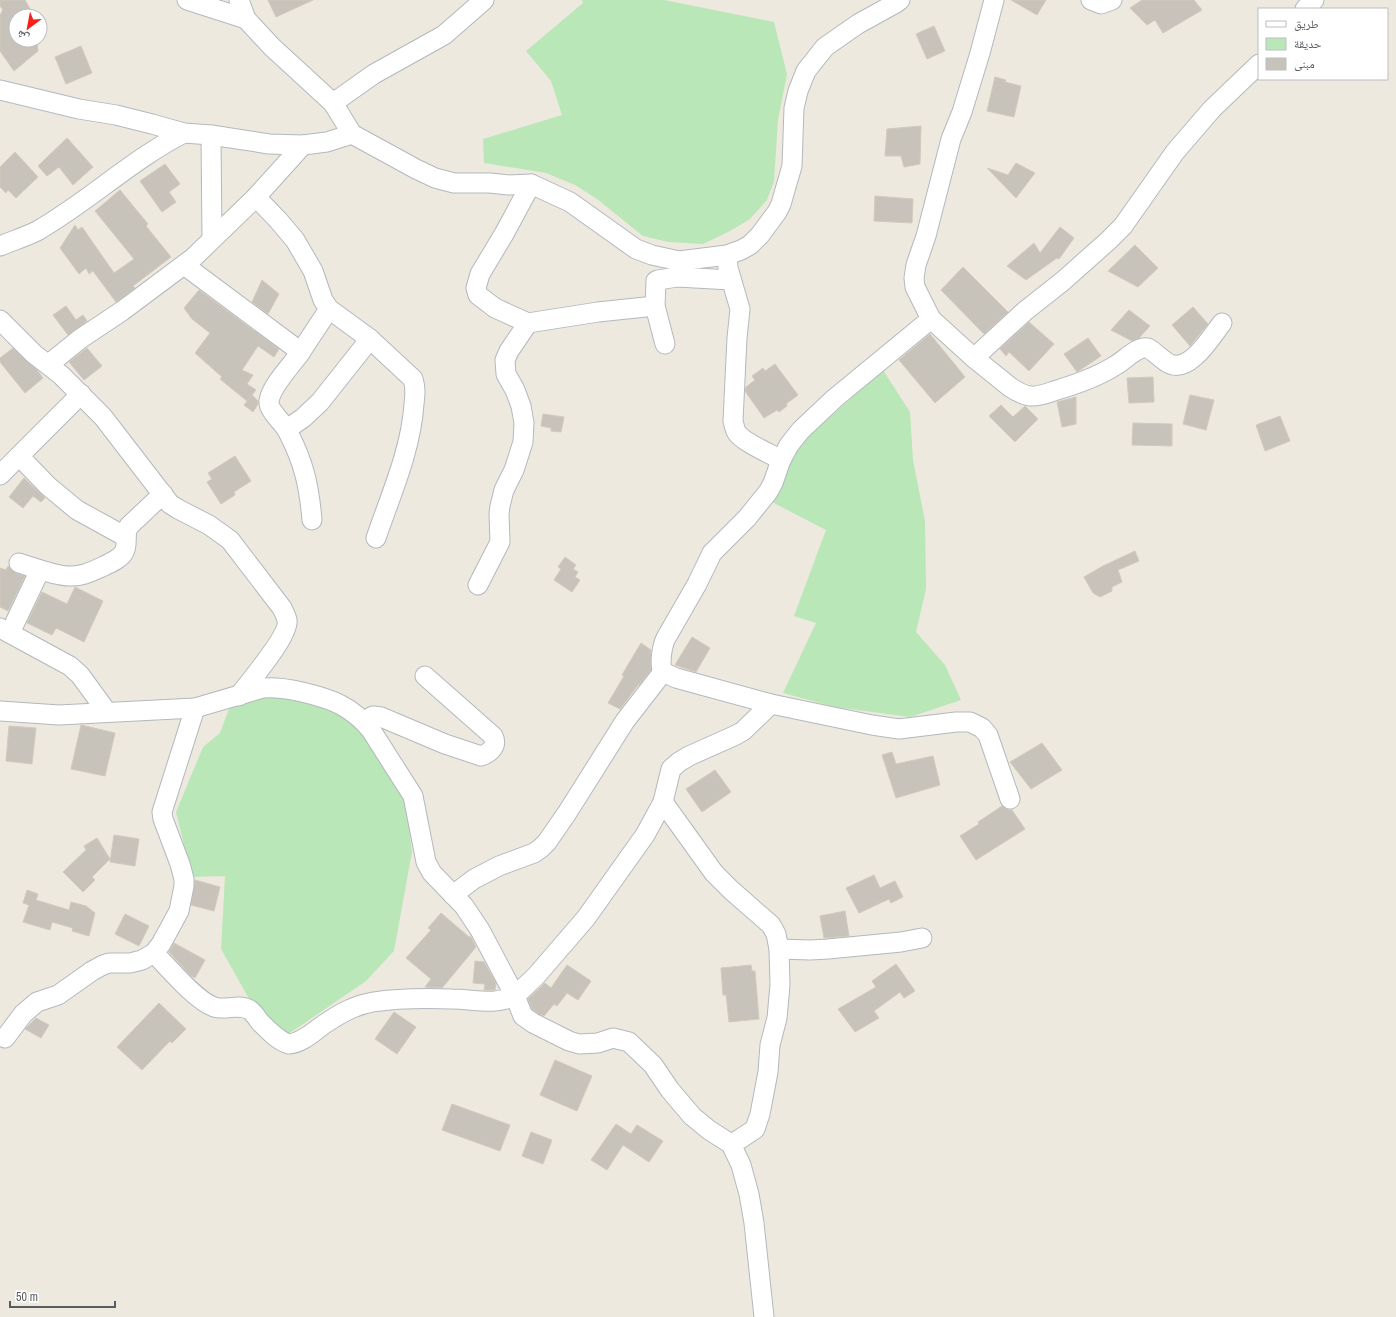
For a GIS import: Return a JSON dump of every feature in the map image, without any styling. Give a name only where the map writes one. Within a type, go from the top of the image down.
[{"type":"street","points":[[187,0],[246,19]]},
{"type":"street","points":[[239,0],[246,19],[277,52],[333,103],[352,134],[416,169],[435,178],[454,184],[531,184],[570,202],[636,250],[679,261],[727,255],[741,250],[750,245],[768,224],[781,204],[792,166],[793,126],[796,97],[809,67],[825,47],[858,24],[900,0]]},
{"type":"street","points":[[333,103],[374,74],[444,34],[484,0]]},
{"type":"street","points":[[994,0],[980,54],[962,112],[951,139],[926,236],[916,265],[914,278],[915,288],[931,319],[974,358],[1015,391],[1029,396],[1038,396],[1089,380],[1117,365],[1142,348],[1148,348],[1173,365],[1186,364],[1200,351],[1222,323]]},
{"type":"street","points":[[1091,0],[1101,4],[1112,0]]},
{"type":"street","points":[[1306,8],[1314,0]]},
{"type":"street","points":[[974,358],[1025,310],[1064,281],[1123,226],[1176,152],[1212,109],[1258,65]]},
{"type":"street","points":[[0,90],[71,108],[116,115],[184,133],[211,135],[269,144],[303,145],[327,142],[352,134]]},
{"type":"street","points":[[0,246],[35,232],[73,208],[161,145],[184,133]]},
{"type":"street","points":[[211,135],[212,239]]},
{"type":"street","points":[[48,364],[80,339],[122,311],[193,258],[256,197],[303,145]]},
{"type":"street","points":[[531,184],[480,274],[476,288],[478,295],[494,308],[528,323],[598,312],[655,306]]},
{"type":"street","points":[[256,197],[295,240],[313,272],[329,309],[370,340],[410,376],[416,386],[413,415],[406,449],[376,538]]},
{"type":"street","points":[[727,255],[728,268],[740,309],[733,421],[737,433],[743,439],[781,460]]},
{"type":"street","points":[[184,265],[301,352]]},
{"type":"street","points":[[665,344],[655,306],[656,281],[660,278],[677,277],[731,280]]},
{"type":"street","points":[[312,520],[306,474],[287,429],[272,411],[269,406],[269,402],[275,387],[301,352],[329,309]]},
{"type":"street","points":[[931,319],[835,398],[801,430],[789,445],[768,492],[747,518],[712,553],[697,584],[664,643],[661,666],[663,672],[676,678],[771,704],[872,725],[898,728],[956,722],[974,722],[988,735],[1010,799]]},
{"type":"street","points":[[0,320],[34,354],[61,374],[103,417],[170,504],[209,525],[230,540],[282,608],[287,620],[284,634],[239,696]]},
{"type":"street","points":[[478,585],[500,542],[500,506],[504,490],[514,470],[523,442],[524,423],[521,406],[515,390],[506,374],[505,360],[509,351],[528,323]]},
{"type":"street","points":[[287,429],[303,418],[320,402],[370,340]]},
{"type":"street","points":[[0,475],[81,394]]},
{"type":"street","points":[[19,456],[48,486],[77,510],[126,537]]},
{"type":"street","points":[[19,563],[40,570],[69,576],[87,574],[120,557],[124,551],[126,544],[126,531],[129,526],[163,494]]},
{"type":"street","points":[[40,570],[5,630],[70,666],[80,675],[107,712]]},
{"type":"street","points":[[453,895],[474,878],[499,866],[534,853],[547,842],[567,814],[625,721],[663,672]]},
{"type":"street","points":[[364,721],[373,716],[382,716],[445,744],[481,756],[492,750],[495,741],[493,736],[425,676]]},
{"type":"street","points":[[0,711],[59,715],[196,708],[268,688],[282,688],[296,690],[332,700],[344,706],[364,721],[379,741],[413,796],[426,862],[432,873],[464,906],[480,930],[515,996],[524,1018],[569,1041],[578,1044],[598,1043],[613,1038],[629,1042],[635,1046],[653,1065],[670,1090],[692,1116],[709,1130],[731,1144],[741,1165],[749,1194],[754,1223],[764,1317]]},
{"type":"street","points":[[154,953],[204,1002],[217,1008],[241,1006],[246,1008],[278,1038],[289,1044],[298,1042],[326,1023],[354,1007],[372,1002],[423,998],[500,1002],[515,996],[536,976],[586,918],[645,835],[663,802],[670,772],[674,766],[689,756],[743,731],[771,704]]},
{"type":"street","points":[[5,1038],[30,1007],[37,1002],[58,995],[92,971],[109,963],[130,963],[142,960],[154,953],[161,944],[179,910],[184,879],[180,864],[163,820],[162,812],[196,708]]},
{"type":"street","points":[[663,802],[714,873],[731,890],[766,920],[774,930],[779,949],[780,985],[777,1018],[770,1045],[768,1072],[760,1114],[755,1129],[740,1140],[731,1144]]},
{"type":"street","points":[[779,949],[828,949],[901,942],[922,938]]},
{"type":"green space","points":[[582,0],[664,0],[774,22],[787,74],[778,120],[774,181],[767,200],[750,219],[730,231],[703,244],[668,242],[643,236],[597,199],[575,185],[546,173],[484,163],[483,139],[562,115],[551,81],[526,51],[583,3]]},
{"type":"green space","points":[[883,370],[910,412],[913,460],[925,521],[926,589],[916,632],[945,665],[961,700],[910,717],[835,707],[783,693],[816,623],[794,616],[826,530],[770,501],[791,452]]},
{"type":"green space","points":[[265,689],[320,702],[357,722],[384,764],[406,804],[412,852],[394,951],[366,981],[287,1035],[256,1011],[221,949],[225,876],[192,877],[176,812],[203,747],[220,733],[232,701]]},
{"type":"building","points":[[0,0],[25,0],[30,8],[8,8],[8,48],[38,48],[38,51],[14,71],[0,51],[0,15],[3,10],[0,6]]},
{"type":"building","points":[[268,0],[313,0],[276,17]]},
{"type":"building","points":[[1011,0],[1046,0],[1037,15]]},
{"type":"building","points":[[1142,0],[1194,0],[1202,10],[1163,33],[1155,20],[1147,25],[1130,8]]},
{"type":"building","points":[[934,26],[945,51],[927,59],[916,34]]},
{"type":"building","points":[[81,46],[92,73],[66,84],[55,57]]},
{"type":"building","points":[[995,77],[1006,80],[1005,82],[1021,86],[1014,117],[987,111]]},
{"type":"building","points":[[921,126],[920,164],[904,167],[901,156],[885,156],[887,129]]},
{"type":"building","points":[[67,138],[93,167],[73,185],[59,167],[47,176],[38,166]]},
{"type":"building","points":[[15,152],[38,177],[16,198],[8,190],[6,193],[0,187],[0,167]]},
{"type":"building","points":[[1016,163],[1035,173],[1016,198],[987,168],[1008,175]]},
{"type":"building","points":[[165,164],[180,184],[169,192],[176,202],[162,212],[140,181]]},
{"type":"building","points":[[120,190],[148,224],[146,226],[171,257],[133,286],[135,288],[116,302],[93,271],[89,274],[86,268],[79,274],[60,248],[75,225],[78,230],[82,227],[114,273],[134,259],[95,211]]},
{"type":"building","points":[[875,196],[913,199],[912,223],[874,221]]},
{"type":"building","points":[[1060,227],[1074,238],[1059,259],[1057,258],[1026,280],[1007,266],[1034,243],[1040,253]]},
{"type":"building","points":[[1135,245],[1158,268],[1138,287],[1108,271]]},
{"type":"building","points":[[963,267],[1008,312],[984,334],[941,290]]},
{"type":"building","points":[[262,280],[279,294],[268,314],[252,302]]},
{"type":"building","points":[[199,290],[279,349],[274,357],[258,346],[242,370],[253,375],[247,384],[256,390],[247,401],[220,379],[222,377],[195,353],[210,333],[192,319],[184,308]]},
{"type":"building","points":[[66,306],[76,320],[83,315],[87,321],[68,335],[53,315]]},
{"type":"building","points":[[1193,307],[1208,324],[1190,346],[1172,325]]},
{"type":"building","points":[[1129,310],[1150,326],[1139,338],[1132,341],[1111,330]]},
{"type":"building","points":[[1029,322],[1054,344],[1029,371],[1009,352],[1006,356],[1000,349]]},
{"type":"building","points":[[930,334],[965,377],[935,403],[899,360]]},
{"type":"building","points":[[1088,338],[1101,356],[1077,372],[1064,354]]},
{"type":"building","points":[[13,348],[37,370],[43,378],[25,393],[0,362],[0,358]]},
{"type":"building","points":[[87,348],[102,366],[84,380],[69,362]]},
{"type":"building","points":[[775,364],[798,395],[786,404],[787,406],[779,412],[777,410],[764,418],[745,391],[746,387],[755,380],[752,376],[763,368],[765,371]]},
{"type":"building","points":[[1153,377],[1154,402],[1129,403],[1127,378]]},
{"type":"building","points":[[252,395],[258,401],[258,404],[253,412],[244,405]]},
{"type":"building","points":[[1190,395],[1214,400],[1206,430],[1183,424]]},
{"type":"building","points":[[1076,397],[1076,424],[1062,427],[1057,402]]},
{"type":"building","points":[[1001,405],[1013,417],[1025,406],[1038,419],[1015,442],[989,416]]},
{"type":"building","points":[[543,414],[564,417],[561,432],[551,431],[551,428],[541,426]]},
{"type":"building","points":[[1280,416],[1290,441],[1265,451],[1256,425]]},
{"type":"building","points":[[1133,423],[1172,424],[1172,446],[1132,445]]},
{"type":"building","points":[[235,456],[251,481],[234,492],[235,495],[221,504],[207,482],[212,479],[208,473]]},
{"type":"building","points":[[24,478],[45,498],[41,502],[33,496],[23,508],[9,497]]},
{"type":"building","points":[[1135,551],[1139,561],[1118,570],[1122,582],[1112,587],[1112,591],[1100,597],[1093,593],[1084,577]]},
{"type":"building","points":[[565,557],[576,565],[573,569],[578,572],[575,577],[580,580],[572,592],[554,580],[561,569],[558,567]]},
{"type":"building","points":[[8,566],[15,573],[25,576],[8,611],[0,607],[0,568],[6,570]]},
{"type":"building","points":[[75,587],[103,601],[84,642],[56,628],[52,635],[27,623],[42,592],[67,604]]},
{"type":"building","points":[[692,637],[710,648],[696,672],[675,665]]},
{"type":"building","points":[[641,643],[651,650],[651,670],[620,709],[608,703],[624,676],[622,675]]},
{"type":"building","points":[[81,725],[115,733],[105,776],[71,769]]},
{"type":"building","points":[[9,726],[36,728],[32,764],[6,761]]},
{"type":"building","points":[[1042,743],[1062,770],[1031,789],[1010,762]]},
{"type":"building","points":[[892,752],[896,764],[933,756],[940,785],[896,798],[882,755]]},
{"type":"building","points":[[715,770],[731,792],[702,812],[686,789]]},
{"type":"building","points":[[1002,806],[1008,810],[1012,810],[1025,829],[976,860],[960,836],[979,824],[978,822]]},
{"type":"building","points":[[114,835],[139,839],[135,866],[110,862]]},
{"type":"building","points":[[97,838],[110,859],[92,877],[95,880],[83,892],[63,872],[86,850],[84,846]]},
{"type":"building","points":[[874,875],[880,888],[895,881],[903,897],[891,903],[889,899],[859,913],[846,888]]},
{"type":"building","points":[[195,880],[220,887],[214,911],[191,905]]},
{"type":"building","points":[[27,890],[38,894],[36,900],[69,910],[71,902],[86,906],[95,913],[89,936],[72,931],[73,928],[52,922],[50,930],[23,922],[29,905],[23,903]]},
{"type":"building","points":[[845,911],[849,936],[824,938],[820,916]]},
{"type":"building","points":[[441,913],[469,937],[471,937],[476,947],[442,988],[425,987],[431,979],[406,958],[431,930],[428,928]]},
{"type":"building","points":[[125,914],[149,926],[139,946],[115,934]]},
{"type":"building","points":[[174,943],[205,960],[195,978],[190,975],[169,952]]},
{"type":"building","points":[[475,961],[484,962],[496,983],[495,990],[484,990],[485,984],[473,983]]},
{"type":"building","points":[[896,964],[915,991],[904,998],[900,992],[874,1011],[879,1018],[855,1032],[838,1009],[876,987],[872,981]]},
{"type":"building","points":[[567,965],[591,981],[578,1000],[567,993],[557,1006],[554,1004],[544,1016],[539,1014],[532,1009],[528,999],[545,983],[551,988]]},
{"type":"building","points":[[751,965],[752,971],[755,971],[759,1019],[729,1022],[726,995],[723,995],[721,968]]},
{"type":"building","points":[[159,1003],[186,1029],[172,1043],[170,1041],[142,1070],[117,1047]]},
{"type":"building","points":[[394,1012],[416,1027],[397,1054],[375,1039]]},
{"type":"building","points":[[36,1018],[49,1025],[41,1038],[25,1029]]},
{"type":"building","points":[[555,1060],[592,1076],[577,1111],[540,1095]]},
{"type":"building","points":[[452,1104],[510,1125],[500,1151],[442,1130]]},
{"type":"building","points":[[616,1124],[631,1134],[637,1125],[663,1141],[649,1162],[623,1145],[607,1170],[591,1160]]},
{"type":"building","points":[[531,1132],[552,1140],[543,1164],[522,1156]]}]
